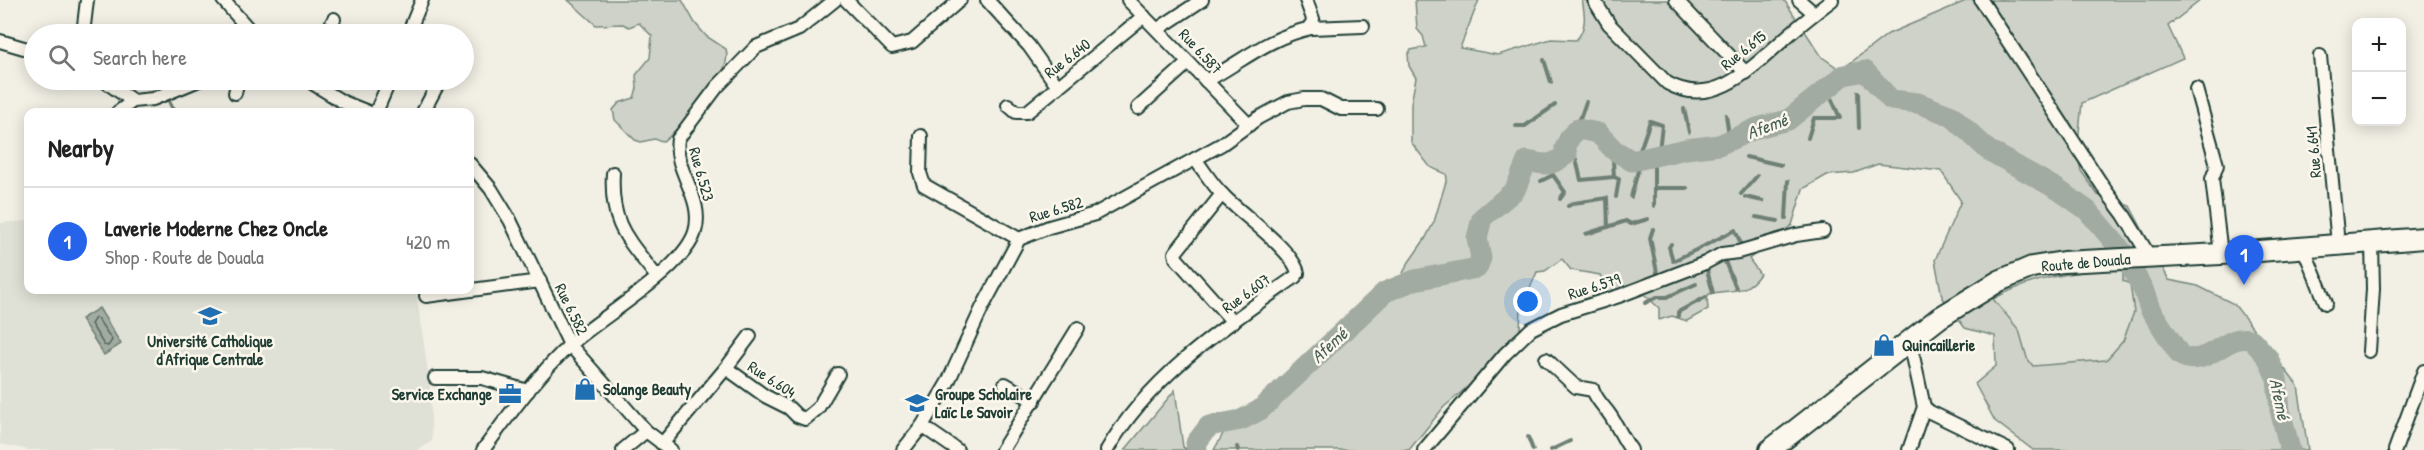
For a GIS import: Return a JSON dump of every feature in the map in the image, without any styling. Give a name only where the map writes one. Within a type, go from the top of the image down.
[{"type":"highway","name":"Route de Douala","points":[[1770,450],[1952,310],[1999,281],[2032,267],[2063,262],[2221,254],[2424,238]]},
{"type":"street","points":[[83,24],[87,0]]},
{"type":"street","points":[[224,0],[244,24]]},
{"type":"street","points":[[412,24],[423,0]]},
{"type":"street","name":"Rue 6.523","points":[[483,450],[528,392],[570,345],[657,277],[688,246],[695,232],[695,201],[676,149],[678,139],[717,87],[756,47],[799,29],[835,0]]},
{"type":"street","points":[[846,0],[892,47],[912,42],[960,0]]},
{"type":"street","points":[[987,0],[1029,46],[1058,87]]},
{"type":"street","name":"Rue 6.587","points":[[1128,0],[1249,125]]},
{"type":"street","points":[[1158,29],[1202,0]]},
{"type":"street","points":[[1306,0],[1313,20],[1311,28]]},
{"type":"street","name":"Rue 6.615","points":[[1594,0],[1610,24],[1641,59],[1667,83],[1677,89],[1705,92],[1719,88],[1746,73],[1832,0]]},
{"type":"street","points":[[1676,0],[1746,73]]},
{"type":"street","points":[[1799,0],[1814,13]]},
{"type":"street","points":[[1981,0],[2096,177],[2124,215],[2145,258]]},
{"type":"street","name":"Rue 6.640","points":[[1008,105],[1017,112],[1023,113],[1144,16]]},
{"type":"street","points":[[332,24],[334,20]]},
{"type":"street","points":[[1206,81],[1263,45],[1296,32],[1311,28],[1363,26]]},
{"type":"street","points":[[0,41],[24,48]]},
{"type":"street","name":"Rue 6.641","points":[[2320,56],[2338,244]]},
{"type":"street","points":[[1138,108],[1188,63]]},
{"type":"street","points":[[2196,89],[2217,165],[2212,179],[2221,254]]},
{"type":"street","points":[[117,90],[133,101]]},
{"type":"street","points":[[123,108],[133,101],[153,99],[175,90]]},
{"type":"street","points":[[323,90],[358,108]]},
{"type":"street","points":[[378,108],[386,90]]},
{"type":"street","points":[[425,108],[435,90]]},
{"type":"street","name":"Rue 6.582","points":[[903,450],[922,426],[948,382],[982,308],[1019,238],[1049,226],[1095,214],[1222,144],[1288,102],[1321,99],[1341,109],[1377,109]]},
{"type":"street","points":[[921,136],[920,173],[924,185],[1019,238]]},
{"type":"street","name":"Rue 6.607","points":[[1107,450],[1130,417],[1159,384],[1198,349],[1298,273],[1290,259],[1271,239],[1222,194],[1196,159]]},
{"type":"street","name":"Rue 6.582","points":[[474,169],[505,211],[570,345],[646,431],[667,447]]},
{"type":"street","points":[[614,174],[612,197],[623,234],[657,277]]},
{"type":"street","points":[[1222,194],[1175,253],[1176,258],[1233,322]]},
{"type":"street","name":"Rue 6.579","points":[[1424,450],[1505,354],[1531,329],[1561,314],[1619,296],[1722,254],[1796,235],[1823,231]]},
{"type":"street","points":[[2369,351],[2373,289],[2372,242]]},
{"type":"street","points":[[2303,247],[2326,303]]},
{"type":"street","points":[[474,290],[540,281]]},
{"type":"street","points":[[426,296],[441,294]]},
{"type":"street","points":[[1002,450],[1078,328]]},
{"type":"street","points":[[726,368],[750,336]]},
{"type":"street","points":[[1910,342],[1924,407],[1910,450]]},
{"type":"street","points":[[1546,360],[1576,387],[1593,390],[1597,401],[1608,412],[1631,450]]},
{"type":"street","name":"Rue 6.604","points":[[667,447],[726,368],[765,396],[805,419],[818,408],[838,374]]},
{"type":"street","points":[[2395,450],[2424,371]]},
{"type":"street","points":[[435,378],[482,378],[528,392]]},
{"type":"street","points":[[1005,384],[1034,401]]},
{"type":"street","points":[[1924,407],[2008,450]]},
{"type":"street","points":[[922,426],[957,450]]},
{"type":"street","points":[[623,450],[646,431]]},
{"type":"shaded area","points":[[568,0],[682,0],[695,23],[706,36],[726,49],[723,72],[706,97],[667,139],[641,142],[635,140],[615,120],[613,110],[619,103],[634,98],[637,88],[636,75],[650,58],[652,36],[639,23],[629,27],[623,24],[596,25]]},
{"type":"shaded area","points":[[1415,0],[1479,0],[1460,48],[1498,55],[1551,39],[1576,40],[1584,26],[1582,0],[1784,0],[1822,57],[1841,70],[1888,34],[1968,0],[2201,0],[2168,26],[2183,58],[2082,103],[2077,152],[2081,171],[2098,195],[2130,206],[2169,280],[2198,286],[2234,304],[2298,386],[2308,450],[2033,450],[1995,421],[1975,384],[1996,366],[1995,336],[1965,328],[1942,297],[1935,260],[1961,201],[1941,171],[1878,164],[1854,173],[1827,175],[1803,189],[1792,225],[1749,259],[1760,274],[1754,281],[1749,286],[1737,290],[1709,294],[1708,309],[1687,321],[1672,316],[1659,320],[1659,308],[1645,295],[1642,287],[1610,299],[1600,275],[1571,270],[1562,259],[1545,271],[1537,272],[1521,309],[1519,349],[1479,377],[1444,407],[1409,450],[1214,450],[1224,432],[1264,414],[1333,353],[1390,297],[1434,222],[1447,178],[1446,174],[1430,167],[1411,142],[1411,103],[1416,78],[1409,66],[1408,54],[1411,50],[1426,47],[1423,36],[1417,29]],"holes":[[[2119,267],[2123,270],[2123,281],[2130,284],[2134,312],[2123,341],[2106,360],[2033,366],[2027,358],[2019,330],[1993,299],[2023,285],[2054,277]]]},
{"type":"shaded area","name":"Université Catholique d'Afrique Centrale","points":[[24,221],[24,294],[417,294],[430,386],[432,441],[418,450],[28,450],[0,444],[0,223]]},
{"type":"shaded area","points":[[2119,267],[2130,283],[2134,312],[2123,341],[2107,360],[2033,366],[2027,358],[2019,330],[1993,299],[2009,290],[2039,279],[2071,272]]},
{"type":"shaded area","points":[[1175,390],[1183,447],[1188,450],[1125,450]]},
{"type":"water","points":[[99,308],[121,344],[104,355],[81,319]]},
{"type":"waterway","points":[[1544,60],[1551,82]]},
{"type":"waterway","name":"Afemé","points":[[1197,450],[1196,443],[1209,426],[1241,420],[1260,410],[1385,292],[1415,280],[1477,268],[1481,258],[1477,238],[1482,218],[1515,190],[1527,161],[1548,164],[1561,158],[1567,154],[1565,148],[1570,137],[1578,129],[1598,133],[1614,150],[1632,161],[1686,149],[1719,145],[1757,128],[1788,120],[1844,75],[1865,71],[1891,100],[1918,103],[1952,116],[1988,150],[2057,189],[2087,210],[2122,251],[2143,289],[2150,309],[2180,355],[2190,359],[2199,358],[2234,340],[2243,338],[2252,340],[2268,358],[2277,379],[2280,410],[2290,450]]},
{"type":"waterway","points":[[1858,92],[1859,128]]},
{"type":"waterway","points":[[1808,138],[1814,118],[1840,118],[1829,93]]},
{"type":"waterway","points":[[168,99],[172,108]]},
{"type":"waterway","points":[[1581,130],[1579,122],[1586,102]]},
{"type":"waterway","points":[[1516,126],[1525,126],[1555,105]]},
{"type":"waterway","points":[[1684,109],[1689,132]]},
{"type":"waterway","points":[[1726,115],[1729,135]]},
{"type":"waterway","points":[[1636,162],[1650,121],[1662,125],[1659,151],[1661,155]]},
{"type":"waterway","points":[[1612,143],[1614,177],[1619,179],[1616,197]]},
{"type":"waterway","points":[[1570,156],[1576,159],[1581,180],[1614,177]]},
{"type":"waterway","points":[[1746,157],[1781,165]]},
{"type":"waterway","points":[[1631,197],[1639,167]]},
{"type":"waterway","points":[[1654,167],[1654,206]]},
{"type":"waterway","points":[[1541,181],[1553,175],[1565,192],[1560,199]]},
{"type":"waterway","points":[[1741,194],[1757,176]]},
{"type":"waterway","points":[[1786,218],[1788,181]]},
{"type":"waterway","points":[[1654,188],[1687,188]]},
{"type":"waterway","points":[[1745,197],[1763,201]]},
{"type":"waterway","points":[[1568,206],[1607,198],[1608,227]]},
{"type":"waterway","points":[[1756,217],[1778,221]]},
{"type":"waterway","points":[[1586,234],[1626,221],[1631,224],[1648,219]]},
{"type":"waterway","points":[[1653,229],[1650,238],[1658,277]]},
{"type":"waterway","points":[[1704,246],[1735,230],[1741,244],[1737,248]]},
{"type":"waterway","points":[[1671,244],[1669,247],[1673,261],[1702,247]]},
{"type":"waterway","points":[[1723,257],[1736,288]]},
{"type":"waterway","points":[[1706,266],[1713,293]]},
{"type":"waterway","points":[[1645,303],[1657,297],[1667,297],[1696,284]]},
{"type":"waterway","points":[[1678,317],[1678,312],[1706,297]]},
{"type":"waterway","points":[[1528,437],[1533,450]]},
{"type":"waterway","points":[[1551,450],[1570,441]]},
{"type":"place","name":"Laverie Moderne Chez Oncle","points":[[2244,285]]},
{"type":"place","name":"Université Catholique d'Afrique Centrale","points":[[210,316]]},
{"type":"place","name":"Quincaillerie","points":[[1884,345]]},
{"type":"place","name":"Solange Beauty","points":[[585,389]]},
{"type":"place","name":"Service Exchange","points":[[510,394]]},
{"type":"place","name":"Groupe Scholaire Laïc Le Savoir","points":[[917,403]]}]
